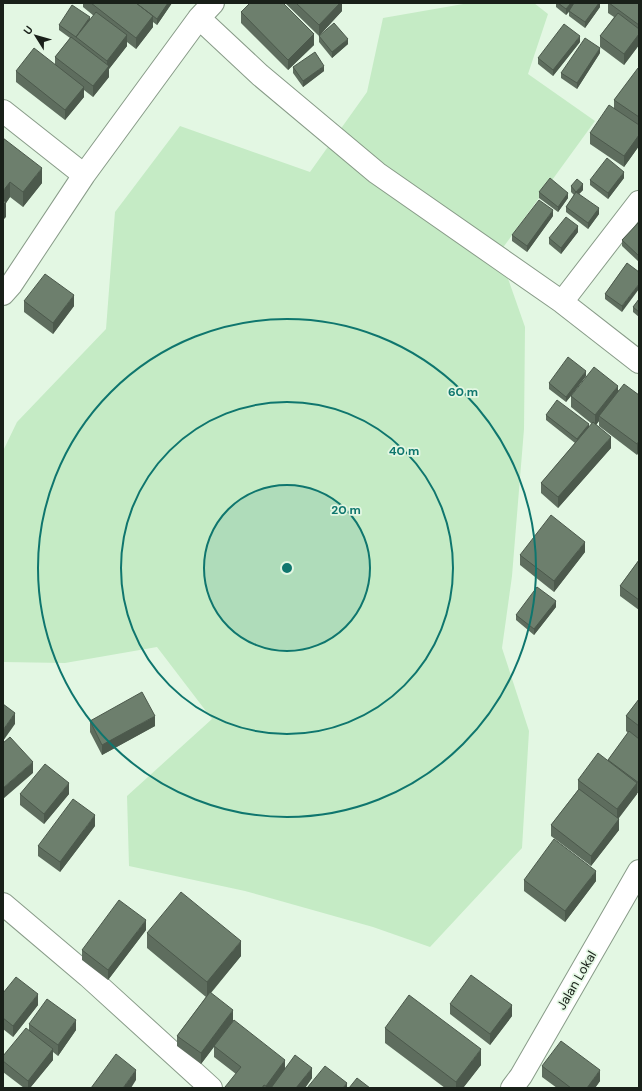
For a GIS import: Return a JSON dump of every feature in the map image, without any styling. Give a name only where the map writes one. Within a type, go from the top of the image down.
[{"type":"street","points":[[3,294],[11,285],[84,175],[206,10],[260,75],[377,173],[637,356]]},
{"type":"street","points":[[3,111],[84,175]]},
{"type":"street","points":[[562,302],[639,202]]},
{"type":"street","name":"Jalan Lokal","points":[[512,1088],[525,1069],[639,871]]},
{"type":"street","points":[[3,904],[88,976],[211,1088]]},
{"type":"green space","points":[[469,3],[534,3],[548,14],[528,74],[595,121],[499,253],[525,327],[524,429],[512,576],[502,648],[529,731],[522,848],[430,947],[373,927],[245,891],[129,866],[127,796],[212,719],[157,647],[65,663],[3,662],[3,451],[17,422],[106,329],[115,212],[180,126],[310,172],[367,92],[383,18]]},
{"type":"building","points":[[91,3],[136,3],[153,16],[136,38]]},
{"type":"building","points":[[136,3],[168,3],[157,19]]},
{"type":"building","points":[[250,3],[283,3],[314,34],[288,60],[241,12]]},
{"type":"building","points":[[296,3],[340,3],[319,25]]},
{"type":"building","points":[[558,3],[571,3],[566,9]]},
{"type":"building","points":[[574,3],[599,3],[585,22],[569,11]]},
{"type":"building","points":[[609,3],[639,3],[639,25]]},
{"type":"building","points":[[72,5],[90,17],[76,37],[59,25]]},
{"type":"building","points":[[96,12],[127,35],[107,61],[76,37]]},
{"type":"building","points":[[618,13],[639,29],[639,34],[624,54],[600,36]]},
{"type":"building","points":[[334,23],[348,39],[332,52],[319,36]]},
{"type":"building","points":[[564,24],[580,36],[553,70],[538,58]]},
{"type":"building","points":[[71,37],[109,66],[93,86],[55,57]]},
{"type":"building","points":[[585,38],[600,48],[577,83],[561,73]]},
{"type":"building","points":[[34,48],[84,87],[65,110],[16,71]]},
{"type":"building","points":[[315,52],[324,66],[303,81],[293,67]]},
{"type":"building","points":[[639,68],[639,117],[614,100]]},
{"type":"building","points":[[609,105],[639,125],[639,135],[624,156],[590,133]]},
{"type":"building","points":[[3,138],[42,168],[23,192],[10,182],[3,191]]},
{"type":"building","points":[[607,158],[624,172],[608,193],[590,180]]},
{"type":"building","points":[[550,178],[568,193],[558,207],[539,192]]},
{"type":"building","points":[[577,179],[583,184],[576,192],[571,186]]},
{"type":"building","points":[[576,192],[599,208],[588,223],[566,207]]},
{"type":"building","points":[[539,200],[553,210],[527,246],[512,235]]},
{"type":"building","points":[[566,217],[578,226],[561,248],[549,238]]},
{"type":"building","points":[[639,222],[639,256],[622,240]]},
{"type":"building","points":[[627,263],[639,272],[639,284],[622,306],[605,294]]},
{"type":"building","points":[[45,274],[74,295],[53,323],[24,301]]},
{"type":"building","points":[[639,299],[639,312],[633,307]]},
{"type":"building","points":[[568,357],[586,371],[566,397],[549,383]]},
{"type":"building","points":[[594,367],[618,386],[595,415],[571,396]]},
{"type":"building","points":[[624,384],[639,395],[639,441],[637,444],[599,416]]},
{"type":"building","points":[[557,400],[589,424],[577,439],[546,415]]},
{"type":"building","points":[[593,422],[611,437],[558,497],[541,483]]},
{"type":"building","points":[[551,515],[585,542],[554,581],[520,555]]},
{"type":"building","points":[[639,560],[639,600],[620,586]]},
{"type":"building","points":[[537,587],[556,601],[534,629],[516,615]]},
{"type":"building","points":[[142,692],[155,716],[102,745],[90,721]]},
{"type":"building","points":[[639,699],[639,726],[626,716]]},
{"type":"building","points":[[3,704],[15,713],[3,730]]},
{"type":"building","points":[[629,731],[639,739],[639,783],[608,760]]},
{"type":"building","points":[[10,737],[33,762],[3,788],[3,743]]},
{"type":"building","points":[[598,753],[637,783],[617,809],[578,780]]},
{"type":"building","points":[[45,764],[69,783],[44,814],[20,794]]},
{"type":"building","points":[[579,789],[619,819],[591,856],[551,825]]},
{"type":"building","points":[[73,799],[95,815],[60,862],[38,846]]},
{"type":"building","points":[[554,839],[596,871],[565,911],[524,880]]},
{"type":"building","points":[[181,892],[241,941],[207,982],[147,933]]},
{"type":"building","points":[[119,900],[146,920],[108,970],[82,950]]},
{"type":"building","points":[[471,975],[512,1005],[490,1034],[450,1004]]},
{"type":"building","points":[[16,977],[38,994],[13,1026],[3,1018],[3,993]]},
{"type":"building","points":[[210,992],[233,1010],[201,1053],[177,1036]]},
{"type":"building","points":[[409,995],[481,1049],[456,1082],[385,1028]]},
{"type":"building","points":[[47,999],[76,1020],[58,1045],[29,1024]]},
{"type":"building","points":[[234,1020],[285,1060],[266,1086],[264,1085],[262,1088],[225,1087],[241,1067],[214,1046]]},
{"type":"building","points":[[26,1028],[53,1049],[28,1081],[3,1061],[3,1056]]},
{"type":"building","points":[[561,1041],[600,1070],[587,1088],[571,1088],[542,1066]]},
{"type":"building","points":[[116,1054],[136,1070],[123,1088],[91,1088]]},
{"type":"building","points":[[295,1055],[312,1068],[296,1088],[271,1088]]},
{"type":"building","points":[[325,1066],[347,1083],[343,1088],[307,1088]]},
{"type":"building","points":[[357,1078],[370,1088],[349,1088]]}]
